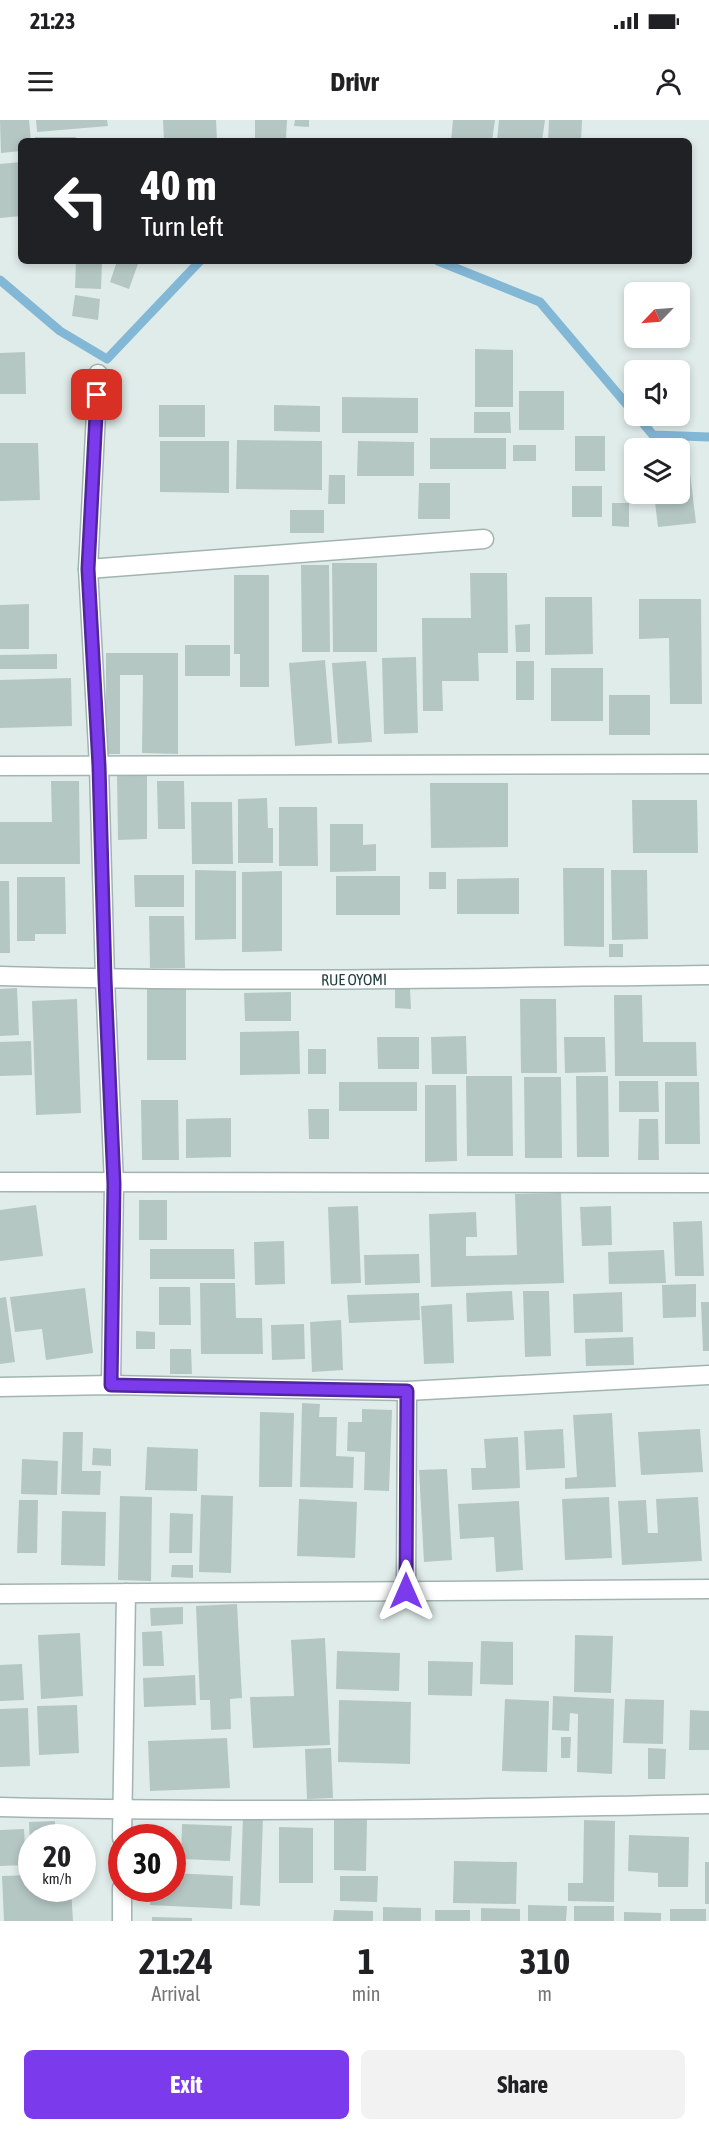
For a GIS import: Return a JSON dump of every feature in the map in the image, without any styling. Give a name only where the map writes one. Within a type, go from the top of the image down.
[{"type":"street","points":[[98,374],[88,569],[99,766],[114,1184],[111,1385]]},
{"type":"street","points":[[88,569],[484,539]]},
{"type":"street","points":[[0,766],[709,764]]},
{"type":"street","name":"RUE OYOMI","points":[[0,976],[105,979],[437,979],[709,975]]},
{"type":"street","points":[[0,1182],[114,1184],[709,1183]]},
{"type":"street","points":[[0,1387],[111,1385],[407,1391],[709,1375]]},
{"type":"street","points":[[406,1591],[407,1391]]},
{"type":"street","points":[[0,1594],[709,1589]]},
{"type":"street","points":[[122,1824],[126,1593]]},
{"type":"street","points":[[0,1807],[123,1810],[413,1810],[709,1804]]},
{"type":"street","points":[[122,1902],[122,1921]]},
{"type":"building","points":[[0,120],[29,120],[31,138],[18,138],[18,151],[1,153]]},
{"type":"building","points":[[36,120],[107,120],[108,126],[37,132]]},
{"type":"building","points":[[163,120],[216,120],[217,138],[164,138]]},
{"type":"building","points":[[255,120],[287,120],[286,138],[255,138]]},
{"type":"building","points":[[295,120],[309,120],[309,127],[294,126]]},
{"type":"building","points":[[453,120],[495,120],[492,138],[451,138]]},
{"type":"building","points":[[499,120],[545,120],[542,138],[497,138]]},
{"type":"building","points":[[549,120],[582,120],[581,138],[548,138]]},
{"type":"building","points":[[35,137],[76,137],[76,138]]},
{"type":"building","points":[[18,162],[18,216],[0,218],[0,164]]},
{"type":"building","points":[[76,264],[102,264],[101,289],[75,288]]},
{"type":"building","points":[[116,264],[138,264],[129,289],[110,282]]},
{"type":"building","points":[[75,295],[100,299],[98,320],[72,316]]},
{"type":"building","points":[[475,349],[513,350],[513,407],[475,407]]},
{"type":"building","points":[[25,352],[26,394],[0,394],[0,353]]},
{"type":"building","points":[[519,391],[564,391],[564,430],[519,430]]},
{"type":"building","points":[[342,397],[418,398],[418,433],[342,433]]},
{"type":"building","points":[[159,405],[205,405],[205,437],[159,437]]},
{"type":"building","points":[[274,405],[320,406],[320,432],[274,431]]},
{"type":"building","points":[[474,412],[510,412],[511,433],[474,433]]},
{"type":"building","points":[[575,436],[605,436],[605,471],[575,471]]},
{"type":"building","points":[[430,438],[506,438],[506,469],[430,469]]},
{"type":"building","points":[[237,440],[322,441],[322,490],[236,489]]},
{"type":"building","points":[[160,441],[229,441],[229,493],[160,492]]},
{"type":"building","points":[[358,441],[414,442],[414,476],[357,476]]},
{"type":"building","points":[[0,443],[38,443],[40,500],[0,501]]},
{"type":"building","points":[[513,445],[536,445],[536,461],[513,461]]},
{"type":"building","points":[[690,473],[696,523],[658,527],[655,504],[690,504]]},
{"type":"building","points":[[329,475],[345,475],[345,504],[328,504]]},
{"type":"building","points":[[419,483],[450,483],[450,519],[418,519]]},
{"type":"building","points":[[572,486],[602,486],[602,517],[572,517]]},
{"type":"building","points":[[612,503],[629,504],[629,527],[612,526]]},
{"type":"building","points":[[290,510],[324,510],[324,533],[290,533]]},
{"type":"building","points":[[332,563],[377,563],[377,652],[333,652]]},
{"type":"building","points":[[301,565],[329,565],[330,652],[302,652]]},
{"type":"building","points":[[470,573],[507,573],[508,653],[478,653],[479,681],[442,681],[443,711],[423,711],[422,618],[471,618]]},
{"type":"building","points":[[234,575],[269,575],[269,687],[240,687],[240,654],[234,654]]},
{"type":"building","points":[[545,597],[592,597],[593,654],[545,655]]},
{"type":"building","points":[[639,599],[701,599],[702,704],[670,704],[669,638],[639,639]]},
{"type":"building","points":[[29,604],[29,649],[0,649],[0,605]]},
{"type":"building","points":[[530,624],[530,652],[516,652],[515,625]]},
{"type":"building","points":[[185,645],[230,645],[230,676],[185,676]]},
{"type":"building","points":[[106,653],[178,653],[178,754],[142,753],[143,675],[120,675],[120,754],[106,754]]},
{"type":"building","points":[[57,654],[57,669],[0,669],[0,655]]},
{"type":"building","points":[[416,657],[418,733],[384,734],[382,658]]},
{"type":"building","points":[[325,660],[332,743],[295,746],[289,663]]},
{"type":"building","points":[[366,661],[372,742],[338,744],[332,663]]},
{"type":"building","points":[[516,661],[534,661],[534,700],[516,700]]},
{"type":"building","points":[[551,668],[603,668],[603,721],[551,721]]},
{"type":"building","points":[[71,678],[72,726],[0,728],[0,680]]},
{"type":"building","points":[[609,695],[650,695],[650,735],[609,735]]},
{"type":"building","points":[[117,775],[147,775],[147,839],[118,840]]},
{"type":"building","points":[[51,781],[79,781],[80,864],[0,864],[0,822],[52,822]]},
{"type":"building","points":[[157,781],[184,781],[185,829],[158,829]]},
{"type":"building","points":[[430,783],[508,783],[508,847],[431,848]]},
{"type":"building","points":[[267,798],[268,828],[273,828],[273,863],[238,863],[238,799]]},
{"type":"building","points":[[632,800],[697,800],[698,853],[633,853]]},
{"type":"building","points":[[191,802],[232,802],[233,864],[192,864]]},
{"type":"building","points":[[279,807],[317,807],[318,866],[279,866]]},
{"type":"building","points":[[330,824],[363,824],[363,845],[376,844],[376,871],[330,872]]},
{"type":"building","points":[[563,868],[604,868],[604,947],[564,946]]},
{"type":"building","points":[[195,870],[236,871],[236,939],[195,940]]},
{"type":"building","points":[[611,870],[647,870],[648,939],[612,940]]},
{"type":"building","points":[[282,871],[282,951],[242,952],[242,872]]},
{"type":"building","points":[[429,872],[446,872],[446,889],[429,889]]},
{"type":"building","points":[[134,875],[184,875],[184,907],[135,907]]},
{"type":"building","points":[[336,876],[400,876],[400,915],[336,915]]},
{"type":"building","points":[[17,877],[65,877],[66,934],[35,934],[35,941],[17,941]]},
{"type":"building","points":[[519,878],[519,914],[457,914],[457,879]]},
{"type":"building","points":[[0,881],[9,881],[10,953],[0,953]]},
{"type":"building","points":[[149,916],[184,916],[185,968],[150,968]]},
{"type":"building","points":[[609,944],[623,944],[623,957],[609,957]]},
{"type":"building","points":[[147,987],[186,987],[186,1060],[147,1060]]},
{"type":"building","points":[[17,988],[19,1035],[0,1036],[0,989]]},
{"type":"building","points":[[395,988],[410,988],[411,1009],[395,1008]]},
{"type":"building","points":[[291,992],[291,1021],[245,1021],[244,993]]},
{"type":"building","points":[[614,995],[642,995],[643,1042],[696,1042],[697,1076],[615,1076]]},
{"type":"building","points":[[77,999],[81,1113],[36,1115],[32,1001]]},
{"type":"building","points":[[520,999],[556,999],[557,1073],[521,1073]]},
{"type":"building","points":[[299,1031],[300,1074],[240,1075],[240,1032]]},
{"type":"building","points":[[466,1036],[467,1074],[432,1074],[431,1037]]},
{"type":"building","points":[[377,1037],[419,1037],[419,1069],[378,1069]]},
{"type":"building","points":[[564,1037],[605,1037],[606,1072],[565,1073]]},
{"type":"building","points":[[31,1041],[32,1075],[0,1076],[0,1042]]},
{"type":"building","points":[[308,1049],[326,1049],[326,1074],[308,1074]]},
{"type":"building","points":[[466,1076],[512,1076],[513,1156],[467,1156]]},
{"type":"building","points":[[576,1076],[608,1076],[609,1157],[577,1157]]},
{"type":"building","points":[[524,1077],[561,1077],[562,1158],[525,1158]]},
{"type":"building","points":[[619,1081],[658,1081],[659,1112],[619,1112]]},
{"type":"building","points":[[339,1082],[417,1082],[417,1111],[339,1111]]},
{"type":"building","points":[[665,1082],[699,1082],[700,1144],[665,1144]]},
{"type":"building","points":[[425,1085],[456,1085],[457,1161],[425,1162]]},
{"type":"building","points":[[141,1100],[178,1100],[179,1160],[142,1160]]},
{"type":"building","points":[[308,1109],[329,1109],[329,1139],[309,1139]]},
{"type":"building","points":[[231,1118],[231,1157],[186,1158],[186,1119]]},
{"type":"building","points":[[639,1119],[658,1119],[659,1160],[638,1160]]},
{"type":"building","points":[[561,1193],[564,1283],[431,1287],[429,1214],[476,1212],[477,1237],[466,1237],[466,1256],[517,1255],[515,1194]]},
{"type":"building","points":[[139,1200],[167,1200],[167,1240],[139,1240]]},
{"type":"building","points":[[36,1205],[43,1256],[0,1261],[0,1210]]},
{"type":"building","points":[[358,1206],[361,1283],[331,1284],[328,1207]]},
{"type":"building","points":[[611,1206],[612,1245],[582,1246],[580,1207]]},
{"type":"building","points":[[702,1221],[704,1276],[675,1276],[673,1222]]},
{"type":"building","points":[[284,1241],[285,1284],[255,1285],[254,1242]]},
{"type":"building","points":[[150,1249],[234,1249],[235,1279],[150,1279]]},
{"type":"building","points":[[664,1250],[666,1283],[609,1284],[608,1252]]},
{"type":"building","points":[[419,1254],[420,1283],[365,1285],[364,1255]]},
{"type":"building","points":[[200,1283],[235,1283],[236,1318],[262,1318],[263,1354],[201,1354]]},
{"type":"building","points":[[696,1284],[696,1317],[663,1318],[662,1285]]},
{"type":"building","points":[[159,1287],[190,1287],[191,1325],[159,1325]]},
{"type":"building","points":[[85,1288],[93,1353],[46,1360],[42,1329],[15,1332],[10,1297]]},
{"type":"building","points":[[512,1291],[514,1320],[467,1322],[466,1293]]},
{"type":"building","points":[[523,1291],[549,1291],[551,1356],[525,1357]]},
{"type":"building","points":[[622,1292],[623,1332],[574,1333],[573,1294]]},
{"type":"building","points":[[419,1293],[420,1320],[349,1323],[347,1295]]},
{"type":"building","points":[[6,1297],[15,1362],[0,1364],[0,1298]]},
{"type":"building","points":[[701,1302],[709,1302],[709,1351],[703,1351]]},
{"type":"building","points":[[452,1304],[454,1363],[424,1364],[421,1306]]},
{"type":"building","points":[[341,1320],[343,1370],[312,1372],[310,1322]]},
{"type":"building","points":[[304,1324],[305,1359],[272,1360],[271,1325]]},
{"type":"building","points":[[136,1331],[155,1332],[155,1349],[136,1349]]},
{"type":"building","points":[[633,1337],[634,1365],[586,1366],[585,1339]]},
{"type":"building","points":[[170,1349],[191,1349],[192,1374],[170,1374]]},
{"type":"building","points":[[302,1403],[320,1404],[319,1417],[337,1417],[336,1456],[354,1457],[353,1488],[300,1487]]},
{"type":"building","points":[[362,1409],[392,1410],[389,1491],[364,1490],[365,1452],[347,1451],[348,1422],[362,1422]]},
{"type":"building","points":[[260,1412],[294,1413],[292,1487],[259,1487]]},
{"type":"building","points":[[612,1413],[616,1487],[565,1489],[565,1478],[577,1477],[573,1415]]},
{"type":"building","points":[[563,1429],[565,1468],[526,1470],[524,1431]]},
{"type":"building","points":[[700,1429],[703,1472],[641,1475],[638,1432]]},
{"type":"building","points":[[63,1432],[83,1432],[82,1471],[101,1471],[100,1495],[61,1494]]},
{"type":"building","points":[[518,1437],[520,1488],[472,1490],[471,1468],[486,1468],[484,1439]]},
{"type":"building","points":[[147,1447],[198,1449],[197,1491],[145,1490]]},
{"type":"building","points":[[93,1448],[111,1449],[111,1466],[92,1465]]},
{"type":"building","points":[[22,1459],[58,1461],[57,1495],[21,1494]]},
{"type":"building","points":[[447,1469],[452,1560],[424,1562],[419,1470]]},
{"type":"building","points":[[201,1495],[233,1496],[231,1573],[199,1572]]},
{"type":"building","points":[[120,1496],[152,1497],[151,1581],[118,1580]]},
{"type":"building","points":[[609,1497],[612,1558],[565,1560],[562,1499]]},
{"type":"building","points":[[698,1497],[702,1561],[622,1565],[618,1501],[646,1500],[648,1533],[658,1533],[656,1499]]},
{"type":"building","points":[[299,1499],[357,1502],[355,1558],[297,1556]]},
{"type":"building","points":[[19,1500],[38,1500],[37,1553],[17,1553]]},
{"type":"building","points":[[519,1501],[523,1570],[496,1572],[494,1537],[460,1539],[458,1504]]},
{"type":"building","points":[[62,1511],[106,1512],[105,1566],[61,1565]]},
{"type":"building","points":[[170,1513],[193,1514],[192,1553],[169,1553]]},
{"type":"building","points":[[172,1565],[193,1565],[193,1578],[171,1577]]},
{"type":"building","points":[[237,1604],[242,1698],[230,1699],[231,1729],[211,1730],[210,1700],[200,1700],[196,1606]]},
{"type":"building","points":[[183,1607],[183,1624],[151,1626],[150,1608]]},
{"type":"building","points":[[162,1631],[164,1666],[143,1666],[142,1632]]},
{"type":"building","points":[[80,1633],[83,1696],[41,1699],[38,1635]]},
{"type":"building","points":[[575,1635],[613,1636],[611,1693],[574,1692]]},
{"type":"building","points":[[325,1638],[330,1745],[253,1748],[250,1697],[294,1696],[291,1640]]},
{"type":"building","points":[[481,1641],[513,1642],[513,1685],[480,1684]]},
{"type":"building","points":[[337,1651],[400,1653],[399,1691],[336,1689]]},
{"type":"building","points":[[428,1661],[473,1662],[472,1696],[428,1695]]},
{"type":"building","points":[[22,1664],[24,1700],[0,1701],[0,1665]]},
{"type":"building","points":[[195,1675],[196,1705],[144,1707],[143,1678]]},
{"type":"building","points":[[553,1696],[614,1699],[612,1774],[577,1772],[578,1714],[570,1713],[569,1731],[552,1730]]},
{"type":"building","points":[[505,1699],[549,1701],[547,1772],[502,1771]]},
{"type":"building","points":[[625,1699],[664,1700],[663,1744],[623,1743]]},
{"type":"building","points":[[339,1700],[411,1702],[410,1764],[338,1762]]},
{"type":"building","points":[[77,1705],[79,1753],[39,1755],[37,1706]]},
{"type":"building","points":[[28,1708],[30,1766],[0,1767],[0,1709]]},
{"type":"building","points":[[690,1710],[709,1711],[709,1750],[689,1750]]},
{"type":"building","points":[[561,1737],[571,1737],[570,1758],[561,1758]]},
{"type":"building","points":[[227,1738],[230,1788],[150,1791],[148,1741]]},
{"type":"building","points":[[331,1748],[333,1798],[307,1799],[305,1749]]},
{"type":"building","points":[[648,1748],[666,1749],[665,1779],[648,1779]]},
{"type":"building","points":[[243,1816],[263,1817],[260,1906],[240,1905]]},
{"type":"building","points":[[334,1819],[367,1819],[366,1871],[334,1870]]},
{"type":"building","points":[[584,1820],[615,1821],[614,1902],[568,1901],[568,1883],[583,1883]]},
{"type":"building","points":[[55,1821],[55,1824],[29,1824],[29,1822]]},
{"type":"building","points":[[186,1824],[232,1826],[230,1861],[186,1859]]},
{"type":"building","points":[[279,1827],[313,1828],[313,1883],[279,1883]]},
{"type":"building","points":[[18,1829],[18,1865],[0,1866],[0,1830]]},
{"type":"building","points":[[629,1835],[689,1837],[688,1887],[658,1887],[658,1873],[628,1871]]},
{"type":"building","points":[[454,1861],[517,1862],[516,1904],[453,1903]]},
{"type":"building","points":[[705,1862],[709,1862],[709,1904],[705,1904]]},
{"type":"building","points":[[186,1874],[233,1876],[232,1909],[150,1905],[150,1902],[186,1902]]},
{"type":"building","points":[[18,1875],[18,1902],[72,1902],[73,1921],[4,1921],[2,1876]]},
{"type":"building","points":[[340,1876],[378,1876],[377,1902],[340,1901]]},
{"type":"building","points":[[528,1905],[567,1906],[566,1921],[528,1921]]},
{"type":"building","points":[[574,1906],[614,1906],[614,1921],[574,1921]]},
{"type":"building","points":[[383,1907],[421,1908],[421,1921],[383,1921]]},
{"type":"building","points":[[481,1908],[520,1909],[520,1921],[481,1921]]},
{"type":"building","points":[[670,1909],[706,1909],[706,1921],[670,1921]]},
{"type":"building","points":[[334,1910],[373,1911],[373,1921],[333,1921]]},
{"type":"building","points":[[435,1910],[470,1910],[470,1921],[435,1921]]},
{"type":"building","points":[[624,1912],[661,1913],[661,1921],[624,1921]]},
{"type":"building","points":[[152,1917],[192,1918],[192,1921],[152,1921]]},
{"type":"waterway","points":[[0,280],[60,331],[107,359],[197,264]]},
{"type":"waterway","points":[[445,264],[540,302],[624,401]]},
{"type":"waterway","points":[[645,426],[653,435],[709,437]]},
{"type":"route","points":[[97,395],[88,569],[99,766],[114,1184],[111,1385],[407,1391],[406,1591]]}]
